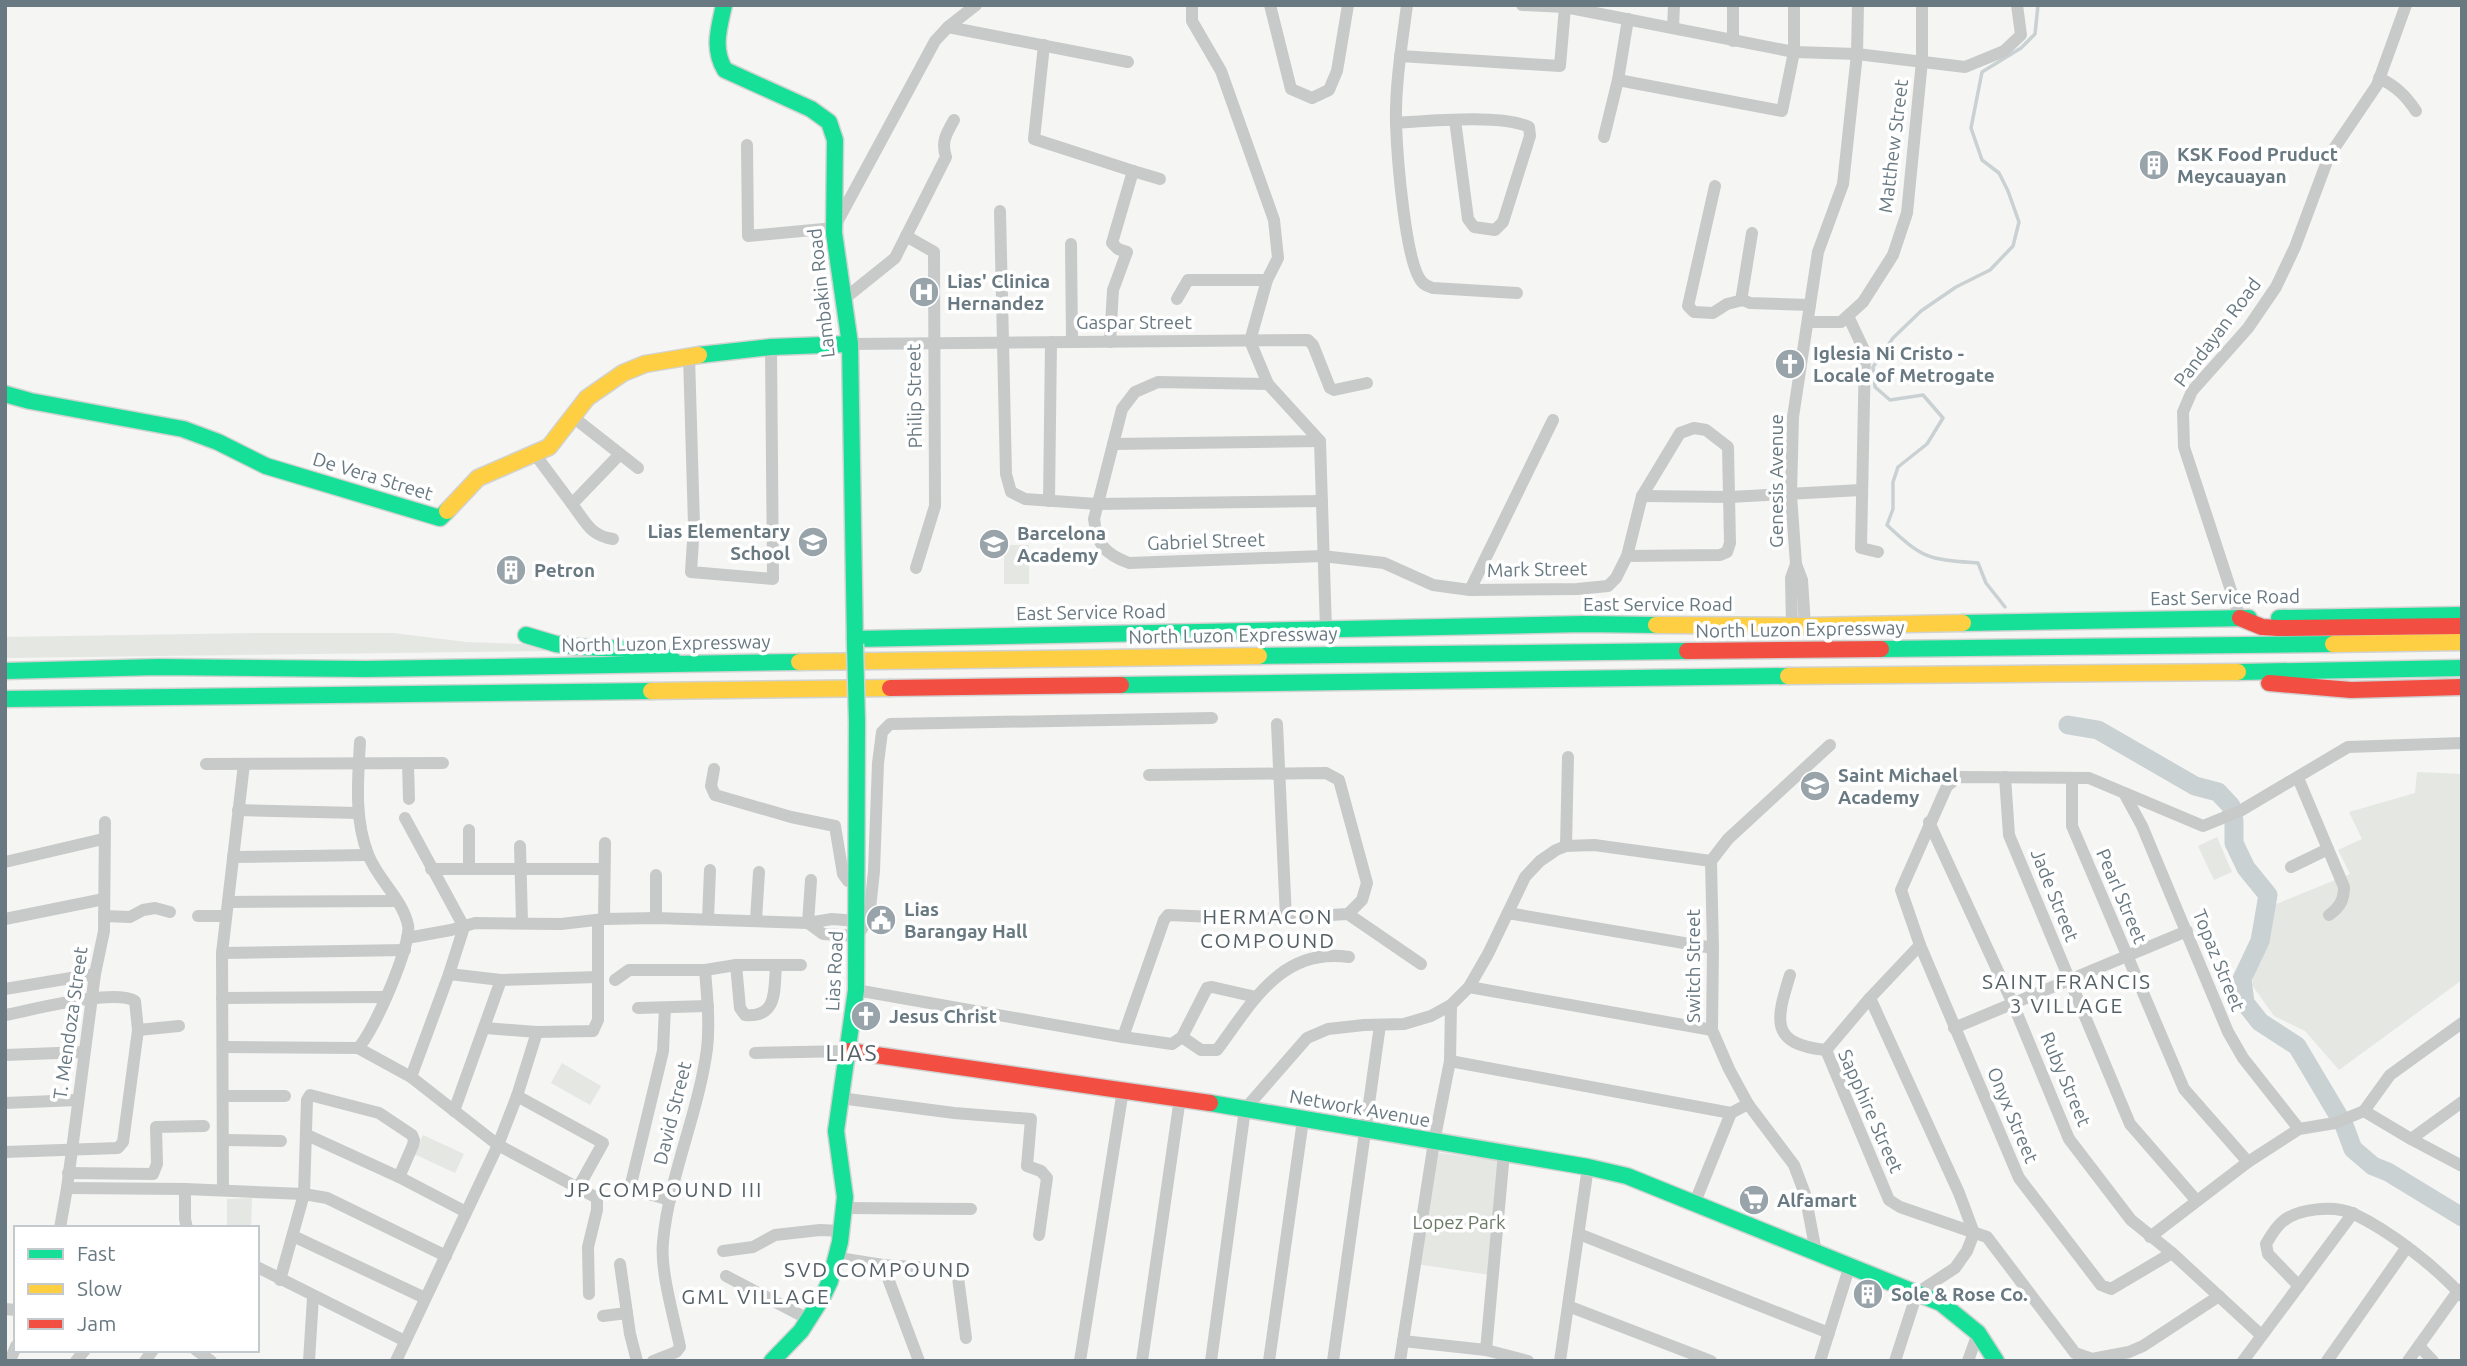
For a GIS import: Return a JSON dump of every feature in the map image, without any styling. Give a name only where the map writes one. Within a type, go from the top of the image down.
[{"type":"main road","name":"Lambakin Road","points":[[724,5],[716,47],[720,64],[725,70],[811,108],[829,122],[835,140],[834,228],[850,344],[855,641]]},
{"type":"main road","name":"De Vera Street","points":[[5,394],[183,429],[218,442],[266,466],[440,518],[478,478],[555,441],[587,398],[623,373],[645,363],[771,347],[850,344]]},
{"type":"main road","name":"East Service Road","points":[[855,641],[1584,624],[1798,626],[2462,615]]},
{"type":"main road","points":[[2240,618],[2262,627],[2278,628],[2462,626]]},
{"type":"main road","points":[[526,635],[556,644],[579,647],[653,650],[678,663]]},
{"type":"main road","name":"Lias Road","points":[[772,1361],[801,1334],[822,1299],[839,1258],[845,1195],[836,1150],[836,1131],[856,990],[858,879],[855,641]]},
{"type":"main road","name":"North Luzon Expressway","points":[[5,671],[158,667],[586,667],[678,663],[2462,642]]},
{"type":"main road","points":[[5,699],[2462,668]]},
{"type":"main road","points":[[2152,674],[2351,690],[2462,687]]},
{"type":"main road","name":"Network Avenue","points":[[848,1051],[1180,1098],[1303,1121],[1588,1167],[1627,1176],[1941,1303],[1978,1333],[1996,1361]]},
{"type":"street","points":[[747,145],[748,236],[834,228],[935,41],[976,5]]},
{"type":"street","points":[[1192,5],[1192,21],[1221,71],[1274,220],[1278,258],[1267,280],[1250,341],[1268,384],[1320,441],[1326,630]]},
{"type":"street","points":[[1270,5],[1290,89],[1312,98],[1329,90],[1337,71],[1348,5]]},
{"type":"street","points":[[1407,5],[1400,56],[1396,123],[1405,226],[1417,274],[1423,283],[1433,288],[1517,293]]},
{"type":"street","points":[[1522,5],[1560,6],[1794,52],[1857,54],[1965,67],[2004,51],[2021,35],[2017,5]]},
{"type":"street","points":[[1673,28],[1674,5]]},
{"type":"street","points":[[1732,41],[1733,5]]},
{"type":"street","points":[[1618,80],[1782,111],[1794,52],[1794,5]]},
{"type":"street","name":"Genesis Avenue","points":[[1798,626],[1802,580],[1796,564],[1791,495],[1793,417],[1818,252],[1843,184],[1857,54],[1858,5]]},
{"type":"street","name":"Matthew Street","points":[[1848,316],[1863,302],[1893,255],[1907,214],[1922,61],[1922,5]]},
{"type":"street","name":"Pandayan Road","points":[[2240,618],[2184,447],[2183,412],[2192,391],[2248,328],[2276,287],[2295,247],[2329,156],[2379,78],[2406,5]]},
{"type":"street","points":[[1400,56],[1560,66],[1560,6]]},
{"type":"street","points":[[1604,137],[1618,80],[1628,19]]},
{"type":"street","points":[[948,27],[1128,62]]},
{"type":"street","points":[[1044,45],[1034,139],[1160,179]]},
{"type":"street","points":[[2379,78],[2391,83],[2406,96],[2416,111]]},
{"type":"street","points":[[844,299],[895,258],[946,158],[944,137],[954,120]]},
{"type":"street","points":[[1396,123],[1455,120],[1518,122],[1528,127],[1530,136],[1503,222],[1494,230],[1474,227],[1468,219],[1455,120]]},
{"type":"street","points":[[1110,342],[1113,290],[1127,252],[1112,243],[1133,171]]},
{"type":"street","points":[[1714,186],[1688,306],[1694,312],[1713,313],[1727,304],[1744,300],[1750,303],[1810,305]]},
{"type":"street","points":[[1000,211],[1006,474],[1011,492],[1025,499],[1097,504],[1322,502]]},
{"type":"street","points":[[1744,300],[1742,295],[1752,233]]},
{"type":"street","name":"Philip Street","points":[[906,236],[934,252],[935,506],[916,568]]},
{"type":"street","points":[[1071,244],[1072,342]]},
{"type":"street","points":[[1177,299],[1188,280],[1267,280]]},
{"type":"street","points":[[1808,322],[1841,322],[1848,316],[1865,352],[1861,548],[1878,552]]},
{"type":"street","name":"Gaspar Street","points":[[850,344],[1308,340],[1314,345],[1330,388],[1334,390],[1367,383]]},
{"type":"street","points":[[1049,501],[1051,342]]},
{"type":"street","points":[[689,356],[694,525],[691,572],[773,579],[771,347]]},
{"type":"street","name":"Gabriel Street","points":[[1268,384],[1158,382],[1135,392],[1122,409],[1097,504],[1094,519],[1096,537],[1111,556],[1129,563],[1322,556]]},
{"type":"street","points":[[573,418],[638,468]]},
{"type":"street","points":[[1470,590],[1553,420]]},
{"type":"street","name":"Mark Street","points":[[1322,556],[1384,563],[1433,585],[1470,590],[1577,589],[1608,586],[1616,578],[1627,556],[1643,496],[1680,433],[1693,428],[1706,430],[1728,447],[1730,497]]},
{"type":"street","points":[[1113,444],[1320,441]]},
{"type":"street","points":[[534,453],[594,533],[599,537],[613,539]]},
{"type":"street","points":[[572,504],[620,454]]},
{"type":"street","points":[[1643,496],[1730,497],[1861,490]]},
{"type":"street","points":[[1627,556],[1720,555],[1727,552],[1730,543],[1730,497]]},
{"type":"street","points":[[222,953],[406,944],[475,923],[561,924],[601,919],[656,918],[808,923],[824,934],[857,929],[869,918],[874,871],[878,763],[882,732],[890,724],[1212,718]]},
{"type":"street","points":[[1277,724],[1286,918]]},
{"type":"street","points":[[358,1048],[370,1032],[385,997],[406,944],[408,925],[368,855],[358,813],[360,742]]},
{"type":"street","points":[[2005,777],[2088,778],[2203,826],[2240,811],[2348,747],[2462,743]]},
{"type":"street","points":[[1211,1361],[1245,1109],[1307,1038],[1328,1029],[1404,1024],[1431,1016],[1451,1005],[1469,987],[1525,877],[1540,861],[1566,846],[1594,845],[1711,861],[1728,839],[1830,745]]},
{"type":"street","points":[[1566,846],[1568,757]]},
{"type":"street","points":[[206,764],[443,763]]},
{"type":"street","points":[[223,1190],[222,953],[244,764]]},
{"type":"street","points":[[408,764],[409,799]]},
{"type":"street","points":[[714,769],[711,786],[716,795],[791,817],[835,826],[843,874],[848,881],[858,879]]},
{"type":"street","points":[[1149,775],[1326,773],[1339,780],[1367,883],[1362,901],[1348,914]]},
{"type":"street","name":"Onyx Street","points":[[2005,777],[1958,777],[1947,786],[1901,890],[1920,945],[2019,1178],[2101,1285],[2111,1289],[2172,1252]]},
{"type":"street","name":"Jade Street","points":[[2005,777],[2009,835],[2130,1124],[2196,1200]]},
{"type":"street","points":[[2298,778],[2344,887],[2344,898],[2329,915]]},
{"type":"street","name":"Pearl Street","points":[[2072,779],[2072,826],[2184,1089],[2248,1162]]},
{"type":"street","name":"Topaz Street","points":[[2124,793],[2142,826],[2228,1032],[2243,1058],[2299,1129]]},
{"type":"street","points":[[2142,826],[2163,809]]},
{"type":"street","points":[[238,810],[358,813]]},
{"type":"street","points":[[405,818],[464,927],[411,1077]]},
{"type":"street","name":"T. Mendoza Street","points":[[60,1226],[91,999],[104,931],[105,822]]},
{"type":"street","name":"Ruby Street","points":[[1929,822],[2013,1003],[2070,1139],[2130,1220],[2172,1252],[2261,1335]]},
{"type":"street","points":[[469,869],[470,830]]},
{"type":"street","points":[[5,863],[103,839]]},
{"type":"street","points":[[485,1028],[537,1032],[593,1031],[598,1020],[605,843]]},
{"type":"street","points":[[520,846],[522,922]]},
{"type":"street","points":[[2291,867],[2328,849]]},
{"type":"street","points":[[233,857],[368,855]]},
{"type":"street","name":"Switch Street","points":[[1711,861],[1712,1030],[1748,1104],[1794,1165],[1805,1194],[1816,1252]]},
{"type":"street","points":[[431,869],[604,869]]},
{"type":"street","points":[[708,919],[709,870]]},
{"type":"street","points":[[757,920],[759,872]]},
{"type":"street","points":[[656,875],[656,918]]},
{"type":"street","points":[[808,923],[811,880]]},
{"type":"street","points":[[5,919],[104,899]]},
{"type":"street","points":[[228,902],[396,901]]},
{"type":"street","points":[[104,916],[130,917],[143,910],[155,908],[170,912]]},
{"type":"street","points":[[1508,913],[1713,948]]},
{"type":"street","points":[[1123,1037],[1168,915],[1286,918],[1348,914],[1421,964]]},
{"type":"street","points":[[198,916],[226,916]]},
{"type":"street","points":[[1954,1028],[2187,931]]},
{"type":"street","points":[[1826,1050],[1920,945]]},
{"type":"street","points":[[1182,1037],[1201,1050],[1217,1049],[1271,980],[1291,966],[1331,954],[1349,957]]},
{"type":"street","points":[[736,965],[740,1008],[746,1015],[758,1016],[768,1010],[773,999],[776,965]]},
{"type":"street","points":[[615,980],[629,970],[705,970],[736,965],[801,965]]},
{"type":"street","name":"David Street","points":[[653,1361],[676,1352],[680,1347],[670,1302],[662,1244],[670,1200],[700,1088],[707,1048],[705,970]]},
{"type":"street","points":[[5,989],[95,974]]},
{"type":"street","points":[[449,974],[501,980],[598,977]]},
{"type":"street","name":"Sapphire Street","points":[[1790,975],[1779,1021],[1784,1034],[1804,1048],[1826,1050],[1889,1200],[1900,1207],[1974,1233]]},
{"type":"street","points":[[454,1111],[501,980]]},
{"type":"street","points":[[1469,987],[1712,1030]]},
{"type":"street","points":[[856,990],[1172,1044],[1182,1037],[1207,988],[1256,997]]},
{"type":"street","points":[[5,1015],[91,999],[128,997],[135,1001],[138,1030],[122,1142],[118,1148],[5,1152]]},
{"type":"street","points":[[222,998],[385,997]]},
{"type":"street","points":[[1870,998],[1974,1233],[1967,1251],[1955,1268],[1917,1293],[1895,1361]]},
{"type":"street","points":[[1400,1361],[1434,1142],[1450,1061],[1451,1005]]},
{"type":"street","points":[[638,1008],[708,1006]]},
{"type":"street","points":[[665,1008],[663,1051],[631,1184],[632,1189],[637,1192],[670,1200]]},
{"type":"street","points":[[2150,1237],[2248,1162],[2299,1129],[2335,1123],[2364,1111],[2390,1075],[2462,1023]]},
{"type":"street","points":[[1333,1361],[1380,1025]]},
{"type":"street","points":[[138,1030],[179,1026]]},
{"type":"street","points":[[397,1361],[498,1144],[517,1096],[537,1032]]},
{"type":"street","points":[[223,1047],[358,1048],[411,1077],[498,1144],[597,1198],[597,1210],[588,1247],[589,1294]]},
{"type":"street","points":[[755,1053],[848,1051]]},
{"type":"street","points":[[5,1055],[84,1052]]},
{"type":"street","points":[[1450,1061],[1731,1112],[1748,1104]]},
{"type":"street","points":[[1080,1361],[1123,1090]]},
{"type":"street","points":[[280,1280],[304,1194],[307,1100],[310,1095],[379,1113],[414,1140],[399,1177]]},
{"type":"street","points":[[223,1096],[285,1096]]},
{"type":"street","points":[[517,1096],[603,1143],[578,1188]]},
{"type":"street","points":[[840,1098],[954,1113],[1031,1119],[1027,1166],[1041,1171],[1047,1178],[1039,1235]]},
{"type":"street","points":[[1142,1361],[1180,1098]]},
{"type":"street","points":[[5,1103],[78,1101]]},
{"type":"street","points":[[2411,1139],[2462,1102]]},
{"type":"street","points":[[2364,1111],[2462,1166]]},
{"type":"street","points":[[1695,1202],[1731,1112]]},
{"type":"street","points":[[1269,1361],[1303,1121]]},
{"type":"street","points":[[68,1173],[153,1174],[157,1164],[156,1127],[204,1126]]},
{"type":"street","points":[[307,1135],[399,1177],[466,1212]]},
{"type":"street","points":[[224,1140],[281,1142]]},
{"type":"street","points":[[1486,1350],[1504,1153]]},
{"type":"street","points":[[1560,1361],[1588,1167]]},
{"type":"street","points":[[67,1188],[223,1190],[304,1194],[327,1198],[446,1256]]},
{"type":"street","points":[[185,1189],[187,1226]]},
{"type":"street","points":[[844,1208],[971,1209]]},
{"type":"street","points":[[2299,1286],[2268,1254],[2266,1244],[2282,1221],[2295,1215],[2329,1209],[2353,1213],[2407,1247],[2460,1292],[2408,1361]]},
{"type":"street","points":[[2243,1361],[2353,1213]]},
{"type":"street","points":[[723,1251],[753,1247],[775,1235],[820,1230],[842,1231]]},
{"type":"street","points":[[1974,1233],[1987,1237],[2075,1353],[2092,1359],[2130,1352],[2143,1346],[2219,1296]]},
{"type":"street","points":[[1578,1234],[1829,1333]]},
{"type":"street","points":[[293,1236],[425,1298]]},
{"type":"street","points":[[2327,1361],[2407,1247]]},
{"type":"street","points":[[839,1258],[883,1265],[957,1270],[966,1338]]},
{"type":"street","points":[[620,1264],[637,1361]]},
{"type":"street","points":[[883,1265],[919,1361]]},
{"type":"street","points":[[1820,1361],[1850,1265]]},
{"type":"street","points":[[259,1268],[405,1341]]},
{"type":"street","points":[[726,1276],[810,1320]]},
{"type":"street","points":[[309,1361],[313,1297]]},
{"type":"street","points":[[1568,1306],[1711,1361]]},
{"type":"street","points":[[603,1316],[627,1313]]},
{"type":"street","points":[[1968,1361],[1978,1333]]},
{"type":"street","points":[[1403,1341],[1486,1350],[1528,1361]]},
{"type":"street","points":[[2419,1346],[2432,1361]]},
{"type":"green space","points":[[1004,545],[1029,545],[1029,584],[1004,584]]},
{"type":"green space","points":[[393,633],[466,642],[523,644],[547,651],[5,658],[5,637]]},
{"type":"green space","points":[[2417,772],[2462,774],[2462,980],[2339,1070],[2305,1031],[2274,1016],[2252,985],[2256,959],[2276,904],[2350,874],[2338,850],[2362,839],[2349,812],[2415,793]]},
{"type":"green space","points":[[2217,837],[2232,872],[2214,880],[2198,846]]},
{"type":"green space","points":[[562,1063],[601,1086],[590,1105],[551,1083]]},
{"type":"green space","points":[[423,1135],[464,1154],[455,1173],[414,1154]]},
{"type":"green space","name":"Lopez Park","points":[[1433,1152],[1500,1161],[1490,1275],[1416,1264]]},
{"type":"green space","points":[[252,1198],[251,1226],[227,1226],[227,1199]]},
{"type":"waterway","points":[[2005,607],[1986,583],[1978,563],[1928,556],[1887,525],[1893,509],[1893,482],[1898,467],[1927,444],[1943,418],[1923,395],[1890,400],[1875,387],[1873,367],[1893,338],[1921,311],[1956,287],[1990,270],[2013,246],[2019,222],[2008,191],[1999,173],[1982,160],[1971,128],[1982,72],[2021,48],[2035,34],[2038,5]]},
{"type":"waterway","points":[[2068,725],[2098,730],[2195,786],[2218,792],[2231,806],[2234,843],[2246,868],[2268,895],[2260,941],[2242,979],[2245,1003],[2260,1022],[2297,1046],[2344,1125],[2353,1149],[2373,1166],[2388,1172],[2462,1217]]},
{"type":"traffic: fast","points":[[724,5],[718,46],[725,70],[811,109],[829,122],[835,140],[834,233],[850,344],[855,644]]},
{"type":"traffic: fast","points":[[699,355],[771,347],[850,344]]},
{"type":"traffic: fast","points":[[5,394],[183,429],[218,442],[266,466],[440,518],[447,511]]},
{"type":"traffic: fast","points":[[2279,618],[2462,615]]},
{"type":"traffic: fast","points":[[1963,623],[2249,618]]},
{"type":"traffic: fast","points":[[855,639],[1584,624],[1656,625]]},
{"type":"traffic: fast","points":[[526,635],[556,644],[579,647],[653,650],[673,660]]},
{"type":"traffic: fast","points":[[855,644],[857,721]]},
{"type":"traffic: fast","points":[[1881,649],[2333,644]]},
{"type":"traffic: fast","points":[[1259,656],[1687,651]]},
{"type":"traffic: fast","points":[[5,671],[158,667],[366,669],[799,662]]},
{"type":"traffic: fast","points":[[2238,672],[2462,668]]},
{"type":"traffic: fast","points":[[1121,685],[1788,676]]},
{"type":"traffic: fast","points":[[5,699],[651,691]]},
{"type":"traffic: fast","points":[[772,1361],[801,1331],[822,1298],[830,1281],[840,1242],[845,1197],[836,1131],[856,990],[857,721]]},
{"type":"traffic: fast","points":[[1210,1103],[1588,1167],[1627,1176],[1941,1303],[1978,1333],[1996,1361]]},
{"type":"traffic: slow","points":[[447,511],[478,478],[549,447],[587,398],[623,373],[645,364],[699,355]]},
{"type":"traffic: slow","points":[[1656,625],[1963,623]]},
{"type":"traffic: slow","points":[[2333,644],[2462,642]]},
{"type":"traffic: slow","points":[[799,662],[1259,656]]},
{"type":"traffic: slow","points":[[1788,676],[2238,672]]},
{"type":"traffic: slow","points":[[651,691],[890,688]]},
{"type":"traffic: jam","points":[[2240,618],[2262,627],[2278,628],[2462,626]]},
{"type":"traffic: jam","points":[[1687,651],[1881,649]]},
{"type":"traffic: jam","points":[[2269,683],[2351,690],[2462,687]]},
{"type":"traffic: jam","points":[[890,688],[1121,685]]},
{"type":"traffic: jam","points":[[848,1051],[1210,1103]]},
{"type":"place","name":"KSK Food Pruduct Meycauayan","points":[[2154,165]]},
{"type":"place","name":"Lias' Clinica Hernandez","points":[[924,292]]},
{"type":"place","name":"Iglesia Ni Cristo - Locale of Metrogate","points":[[1790,364]]},
{"type":"place","name":"Lias Elementary School","points":[[813,542]]},
{"type":"place","name":"Barcelona Academy","points":[[994,544]]},
{"type":"place","name":"Petron","points":[[511,570]]},
{"type":"place","name":"Saint Michael Academy","points":[[1815,786]]},
{"type":"place","name":"Lias Barangay Hall","points":[[881,920]]},
{"type":"place","name":"Jesus Christ","points":[[866,1016]]},
{"type":"place","name":"Alfamart","points":[[1754,1200]]},
{"type":"place","name":"Sole & Rose Co.","points":[[1868,1294]]},
{"type":"district","name":"HERMACON COMPOUND","points":[[1268,929]]},
{"type":"district","name":"SAINT FRANCIS 3 VILLAGE","points":[[2067,994]]},
{"type":"district","name":"LIAS","points":[[852,1053]]},
{"type":"district","name":"JP COMPOUND III","points":[[664,1190]]},
{"type":"district","name":"SVD COMPOUND","points":[[878,1270]]},
{"type":"district","name":"GML VILLAGE","points":[[756,1297]]}]
